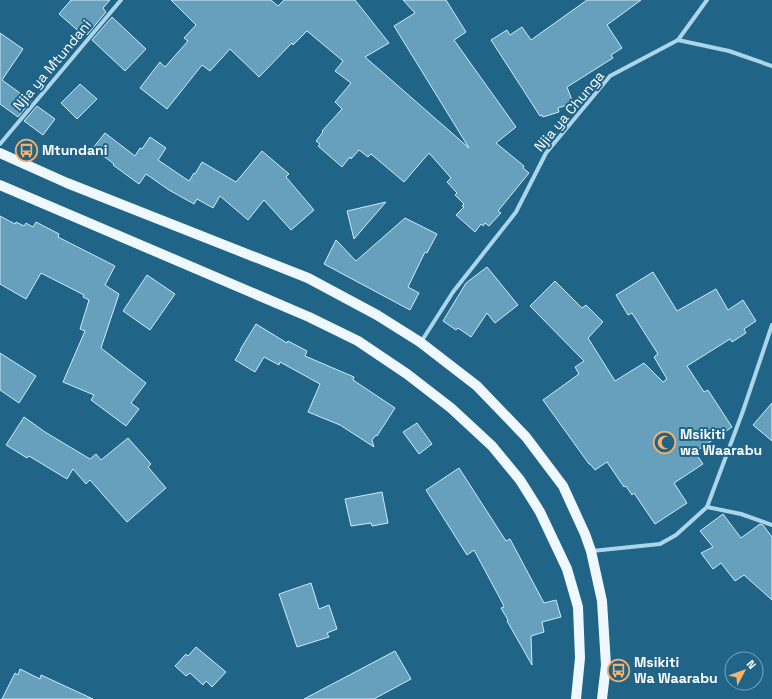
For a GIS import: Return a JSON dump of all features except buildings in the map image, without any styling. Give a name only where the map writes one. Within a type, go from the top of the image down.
[{"type":"main road","points":[[0,153],[67,183],[308,278],[377,315],[420,342],[477,386],[526,437],[563,486],[585,534],[591,551],[602,601],[606,665],[602,699]]},
{"type":"main road","points":[[0,185],[316,320],[358,341],[407,374],[451,408],[492,446],[520,480],[540,512],[567,569],[578,607],[580,658],[576,699]]},
{"type":"street","name":"Njia ya Mtundani","points":[[0,144],[122,0]]},
{"type":"street","points":[[707,0],[678,40],[729,51],[772,66]]},
{"type":"street","name":"Njia ya Chunga","points":[[420,342],[452,292],[516,212],[546,153],[610,76],[678,40]]},
{"type":"street","points":[[591,551],[660,544],[676,535],[707,507],[743,411],[772,325]]},
{"type":"street","points":[[707,507],[741,514],[772,525]]},
{"type":"place","name":"Mtundani","points":[[27,150]]},
{"type":"place","name":"Msikiti wa Waarabu","points":[[664,442]]},
{"type":"place","name":"Msikiti Wa Waarabu","points":[[619,670]]}]
